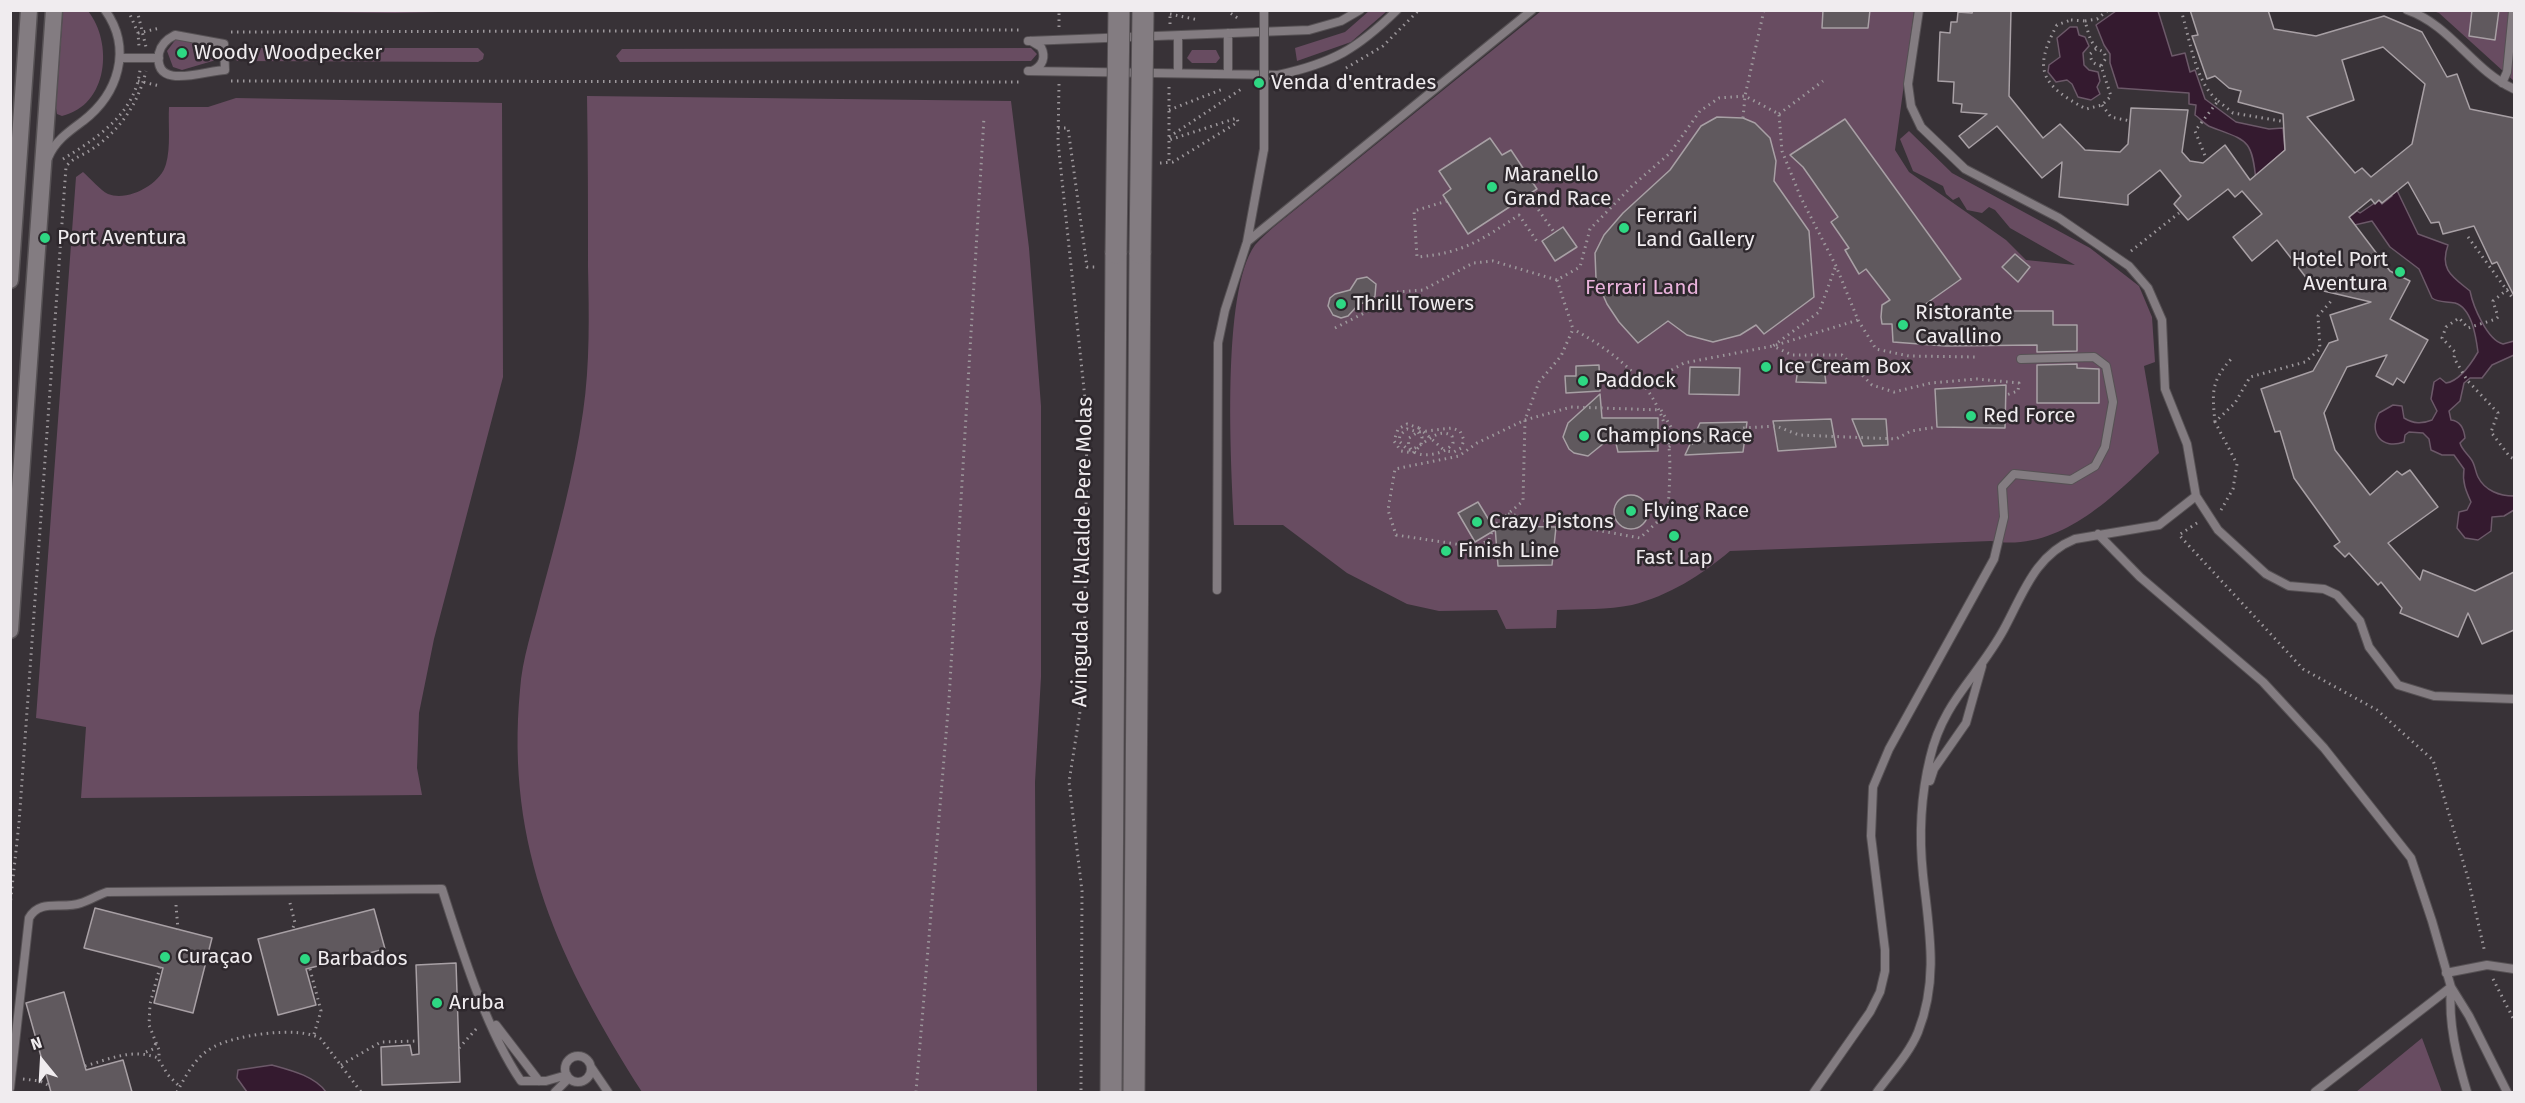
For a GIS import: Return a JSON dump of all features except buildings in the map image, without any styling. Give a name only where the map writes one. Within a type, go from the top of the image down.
[{"type":"street","points":[[10,280],[29,10]]},
{"type":"street","points":[[10,630],[54,10]]},
{"type":"street","name":"Avinguda de l'Alcalde Pere Molas","points":[[1111,1092],[1119,10]]},
{"type":"street","points":[[1134,1092],[1143,10]]},
{"type":"street","points":[[10,75],[23,98]]},
{"type":"lane","points":[[42,172],[55,144],[104,100],[113,84],[121,58],[115,28],[105,10]]},
{"type":"lane","points":[[1217,590],[1218,343],[1225,310],[1247,242],[1264,149],[1264,10]]},
{"type":"lane","points":[[1360,10],[1325,27],[1178,36],[1028,41],[1039,45],[1044,56],[1039,67],[1028,71],[1278,75],[1325,62],[1348,52],[1397,10]]},
{"type":"lane","points":[[1247,242],[1532,10]]},
{"type":"lane","points":[[1919,10],[1908,84],[1911,106],[1921,127],[1965,169],[2059,218],[2122,261],[2148,288],[2162,320],[2164,389],[2187,444],[2196,496],[2218,530],[2266,574],[2289,586],[2324,589],[2337,595],[2360,621],[2368,647],[2398,685],[2434,696],[2514,699]]},
{"type":"lane","points":[[2407,10],[2429,15],[2502,83],[2514,89]]},
{"type":"lane","points":[[2502,83],[2507,72],[2513,11]]},
{"type":"lane","points":[[1228,33],[1228,74]]},
{"type":"lane","points":[[175,35],[224,44],[225,70],[175,78],[163,69],[159,58],[165,42],[175,35]]},
{"type":"lane","points":[[1174,73],[1178,36]]},
{"type":"lane","points":[[121,58],[159,58]]},
{"type":"lane","points":[[1814,1092],[1870,1011],[1880,992],[1885,971],[1885,950],[1871,836],[1873,787],[1890,749],[1994,559],[2004,517],[2002,487],[2014,474],[2071,480],[2095,466],[2105,447],[2113,402],[2106,366],[2094,357],[2021,359]]},
{"type":"lane","points":[[1877,1092],[1917,1034],[1931,983],[1933,955],[1922,844],[1924,796],[1929,760],[1944,716],[1984,660],[2037,567],[2064,543],[2098,534],[2159,525],[2196,496]]},
{"type":"lane","points":[[2098,534],[2140,578],[2263,682],[2324,748],[2411,858],[2426,899],[2451,987],[2469,1016],[2507,1092]]},
{"type":"lane","points":[[1924,796],[1934,769],[1966,723],[1984,660]]},
{"type":"lane","points":[[10,1088],[29,918],[34,910],[45,906],[67,906],[81,903],[107,892],[442,889],[488,1016],[521,1081],[569,1078],[579,1082],[586,1080],[591,1067]]},
{"type":"lane","points":[[2446,973],[2487,965],[2514,969]]},
{"type":"lane","points":[[2315,1092],[2451,987]]},
{"type":"lane","points":[[2451,987],[2449,1010],[2453,1037],[2467,1092]]},
{"type":"lane","points":[[488,1016],[539,1081]]},
{"type":"lane","points":[[579,1092],[569,1078],[567,1065],[573,1058],[585,1059],[608,1092]]},
{"type":"lane","points":[[555,1092],[569,1078]]},
{"type":"path","points":[[10,906],[19,823],[66,167],[114,132],[136,101],[147,58],[144,32],[136,10]]},
{"type":"path","points":[[1059,10],[1059,41]]},
{"type":"path","points":[[1226,10],[1242,21]]},
{"type":"path","points":[[1743,118],[1744,96],[1764,10]]},
{"type":"path","points":[[2085,21],[2096,49],[2104,52],[2106,58],[2102,66],[2111,96],[2102,105],[2086,109],[2067,98],[2053,86],[2043,71],[2044,49],[2057,25],[2071,20],[2085,21],[2097,18],[2108,10]]},
{"type":"path","points":[[2181,10],[2202,80],[2210,95],[2233,112],[2281,121]]},
{"type":"path","points":[[138,33],[163,27]]},
{"type":"path","points":[[222,32],[1024,30]]},
{"type":"path","points":[[2096,49],[2090,54],[2091,59],[2094,64],[2102,66]]},
{"type":"path","points":[[1169,138],[1237,117],[1238,122],[1171,163],[1169,138],[1169,110],[1174,73]]},
{"type":"path","points":[[223,83],[233,81],[1023,82]]},
{"type":"path","points":[[1779,114],[1823,81]]},
{"type":"path","points":[[141,82],[167,87]]},
{"type":"path","name":"Avinguda de l'Alcalde Pere Molas","points":[[1070,82],[1059,82],[1058,128],[1087,418],[1084,686],[1069,782],[1083,891],[1081,1092]]},
{"type":"path","points":[[1169,138],[1243,89],[1240,82]]},
{"type":"path","points":[[1169,110],[1230,86]]},
{"type":"path","points":[[1335,328],[1372,309],[1396,291],[1423,290],[1473,263],[1493,261],[1557,280],[1580,267],[1590,229],[1632,186],[1670,153],[1700,111],[1719,98],[1744,96],[1779,114]]},
{"type":"path","points":[[2206,158],[2195,131],[2218,101]]},
{"type":"path","points":[[2102,105],[2111,117],[2130,121]]},
{"type":"path","points":[[1779,114],[1782,151],[1801,198],[1836,267],[1858,320],[1876,348],[1909,356],[1977,357]]},
{"type":"path","points":[[916,1092],[949,699],[984,117]]},
{"type":"path","points":[[1058,128],[1068,128],[1085,251]]},
{"type":"path","points":[[1528,195],[1554,232]]},
{"type":"path","points":[[1447,201],[1414,211],[1417,257],[1444,255],[1473,245],[1519,215],[1538,243]]},
{"type":"path","points":[[2122,261],[2179,213]]},
{"type":"path","points":[[2468,237],[2514,300]]},
{"type":"path","points":[[1773,346],[1820,312],[1836,267]]},
{"type":"path","points":[[1557,280],[1573,329],[1561,356],[1539,382],[1525,420],[1523,501],[1494,526],[1489,540],[1476,547],[1396,536],[1388,510],[1395,469],[1459,456],[1477,443],[1525,420],[1571,407],[1661,410]]},
{"type":"path","points":[[2508,289],[2493,301],[2498,317],[2468,328],[2459,318],[2446,327],[2442,338],[2455,352],[2454,358],[2468,380],[2498,413],[2492,432],[2510,457],[2514,459]]},
{"type":"path","points":[[2215,422],[2235,403],[2250,377],[2305,362],[2320,348],[2318,316],[2332,300]]},
{"type":"path","points":[[1645,385],[1684,363],[1773,346],[1858,320]]},
{"type":"path","points":[[1573,329],[1604,346],[1645,385],[1678,439],[1695,444],[1744,428],[1776,426],[1799,435],[1896,439],[1911,431],[1937,426]]},
{"type":"path","points":[[1773,346],[1792,355],[1842,355],[1872,385],[1894,392],[1931,383],[1977,379],[2019,383],[2018,390],[2006,395]]},
{"type":"path","points":[[2217,513],[2225,507],[2233,489],[2237,464],[2215,422],[2212,393],[2220,372],[2232,358]]},
{"type":"path","points":[[1508,514],[1640,538],[1668,512],[1669,447],[1661,410]]},
{"type":"path","points":[[1411,452],[1409,438],[1418,430],[1452,428],[1460,431],[1464,440],[1461,448],[1454,452],[1419,455],[1398,449],[1395,435],[1404,425],[1410,424],[1418,430],[1445,451]]},
{"type":"path","points":[[1418,430],[1422,437],[1421,445]]},
{"type":"path","points":[[1411,452],[1437,434],[1446,433],[1452,436],[1453,443],[1445,451]]},
{"type":"path","points":[[1669,447],[1678,439]]},
{"type":"path","points":[[2201,520],[2179,535],[2303,669],[2377,710],[2433,760],[2468,878],[2487,965],[2503,1004],[2514,1020]]},
{"type":"path","points":[[287,890],[295,922],[292,930]]},
{"type":"path","points":[[177,891],[178,930]]},
{"type":"path","points":[[160,967],[150,1004],[149,1020],[158,1058],[168,1075],[180,1087]]},
{"type":"path","points":[[310,969],[321,1011],[314,1034]]},
{"type":"path","points":[[459,1047],[488,1016]]},
{"type":"path","points":[[177,1092],[198,1058],[216,1045],[281,1032],[314,1034],[321,1039],[361,1092]]},
{"type":"path","points":[[341,1065],[376,1043],[418,1041]]},
{"type":"path","points":[[145,1053],[153,1049],[156,1043]]},
{"type":"path","points":[[85,1066],[132,1053],[145,1053],[158,1058]]},
{"type":"path","points":[[12,1078],[40,1081],[50,1086]]},
{"type":"green space","points":[[484,10],[395,13],[227,11]]},
{"type":"green space","points":[[63,11],[88,11],[96,24],[103,55],[102,71],[89,99],[78,110],[62,116],[57,114],[56,108]]},
{"type":"green space","points":[[1369,11],[1387,11],[1351,42],[1297,61],[1295,48],[1345,32]]},
{"type":"green space","name":"Ferrari Land","points":[[1541,11],[1914,11],[1895,150],[1909,172],[2006,240],[2026,260],[2075,265],[2010,228],[1995,210],[1989,207],[1982,213],[1967,210],[1959,197],[1953,200],[1946,194],[1943,186],[1913,171],[1900,139],[1909,131],[1952,173],[2090,248],[2139,286],[2152,317],[2155,362],[2144,366],[2159,453],[2123,487],[2084,518],[2063,530],[2040,538],[2016,542],[1730,551],[1684,584],[1645,601],[1614,608],[1557,610],[1556,628],[1506,629],[1497,610],[1439,611],[1407,604],[1347,573],[1283,525],[1234,525],[1230,422],[1233,338],[1237,300],[1244,268],[1255,245],[1275,226]]},
{"type":"green space","points":[[2433,11],[2514,11],[2514,81],[2439,13]]},
{"type":"green space","points":[[176,39],[193,40],[209,46],[217,53],[216,60],[182,70],[173,67],[167,51]]},
{"type":"green space","points":[[238,48],[478,48],[484,54],[483,59],[478,62],[237,61],[232,54]]},
{"type":"green space","points":[[1031,48],[1037,54],[1031,61],[620,62],[616,56],[622,49]]},
{"type":"green space","points":[[1192,50],[1216,50],[1220,58],[1216,63],[1192,63],[1187,58]]},
{"type":"green space","points":[[587,96],[1011,101],[1029,248],[1041,406],[1041,677],[1035,782],[1037,1092],[642,1092],[586,997],[563,950],[530,853],[521,801],[518,747],[523,667],[570,483],[585,394],[589,321]]},
{"type":"green space","points":[[236,98],[502,103],[503,377],[434,639],[419,713],[417,768],[422,795],[81,798],[86,727],[36,718],[76,177],[83,172],[98,187],[116,196],[125,196],[143,190],[158,178],[166,164],[169,143],[169,107],[208,107]]},
{"type":"green space","points":[[2422,1038],[2442,1092],[2356,1092]]},
{"type":"shaded area","points":[[2116,11],[2158,11],[2172,56],[2185,53],[2190,72],[2195,70],[2205,99],[2236,122],[2269,129],[2283,128],[2285,150],[2268,165],[2271,170],[2256,181],[2252,156],[2246,143],[2233,135],[2209,126],[2195,115],[2196,105],[2189,104],[2189,93],[2118,88],[2110,63],[2110,54],[2096,25]]},
{"type":"shaded area","points":[[2070,27],[2077,27],[2079,35],[2085,37],[2089,46],[2083,53],[2084,65],[2089,70],[2098,72],[2100,81],[2097,87],[2100,94],[2091,100],[2078,97],[2072,84],[2067,80],[2056,82],[2048,72],[2049,65],[2060,57],[2057,38]]},
{"type":"shaded area","points":[[2392,180],[2418,234],[2448,245],[2445,261],[2449,272],[2470,291],[2486,329],[2503,344],[2514,341],[2514,355],[2492,365],[2482,378],[2470,378],[2464,383],[2460,401],[2449,411],[2451,420],[2460,424],[2463,429],[2465,438],[2460,443],[2472,461],[2481,482],[2493,492],[2514,496],[2514,510],[2504,516],[2492,517],[2491,531],[2478,540],[2465,538],[2457,528],[2459,512],[2467,510],[2471,502],[2464,482],[2464,469],[2454,455],[2442,455],[2431,450],[2429,439],[2423,433],[2409,432],[2405,435],[2404,442],[2389,444],[2379,438],[2376,433],[2376,420],[2379,413],[2393,405],[2402,406],[2404,418],[2411,421],[2421,423],[2432,420],[2437,411],[2431,399],[2434,382],[2440,378],[2446,383],[2456,379],[2478,352],[2472,324],[2461,306],[2432,298],[2419,269],[2390,247],[2372,221],[2333,230],[2357,211],[2360,213],[2379,200],[2382,204],[2392,196],[2384,186]]},
{"type":"shaded area","points":[[272,1065],[309,1078],[326,1092],[247,1092],[237,1078],[238,1070]]},
{"type":"place","name":"Woody Woodpecker","points":[[182,53]]},
{"type":"place","name":"Venda d'entrades","points":[[1259,83]]},
{"type":"place","name":"Maranello Grand Race","points":[[1492,187]]},
{"type":"place","name":"Ferrari Land Gallery","points":[[1624,228]]},
{"type":"place","name":"Port Aventura","points":[[45,238]]},
{"type":"place","name":"Hotel Port Aventura","points":[[2400,272]]},
{"type":"place","name":"Thrill Towers","points":[[1341,304]]},
{"type":"place","name":"Ristorante Cavallino","points":[[1903,325]]},
{"type":"place","name":"Ice Cream Box","points":[[1766,367]]},
{"type":"place","name":"Paddock","points":[[1583,381]]},
{"type":"place","name":"Red Force","points":[[1971,416]]},
{"type":"place","name":"Champions Race","points":[[1584,436]]},
{"type":"place","name":"Flying Race","points":[[1631,511]]},
{"type":"place","name":"Crazy Pistons","points":[[1477,522]]},
{"type":"place","name":"Fast Lap","points":[[1674,536]]},
{"type":"place","name":"Finish Line","points":[[1446,551]]},
{"type":"place","name":"Curaçao","points":[[165,957]]},
{"type":"place","name":"Barbados","points":[[305,959]]},
{"type":"place","name":"Aruba","points":[[437,1003]]}]
